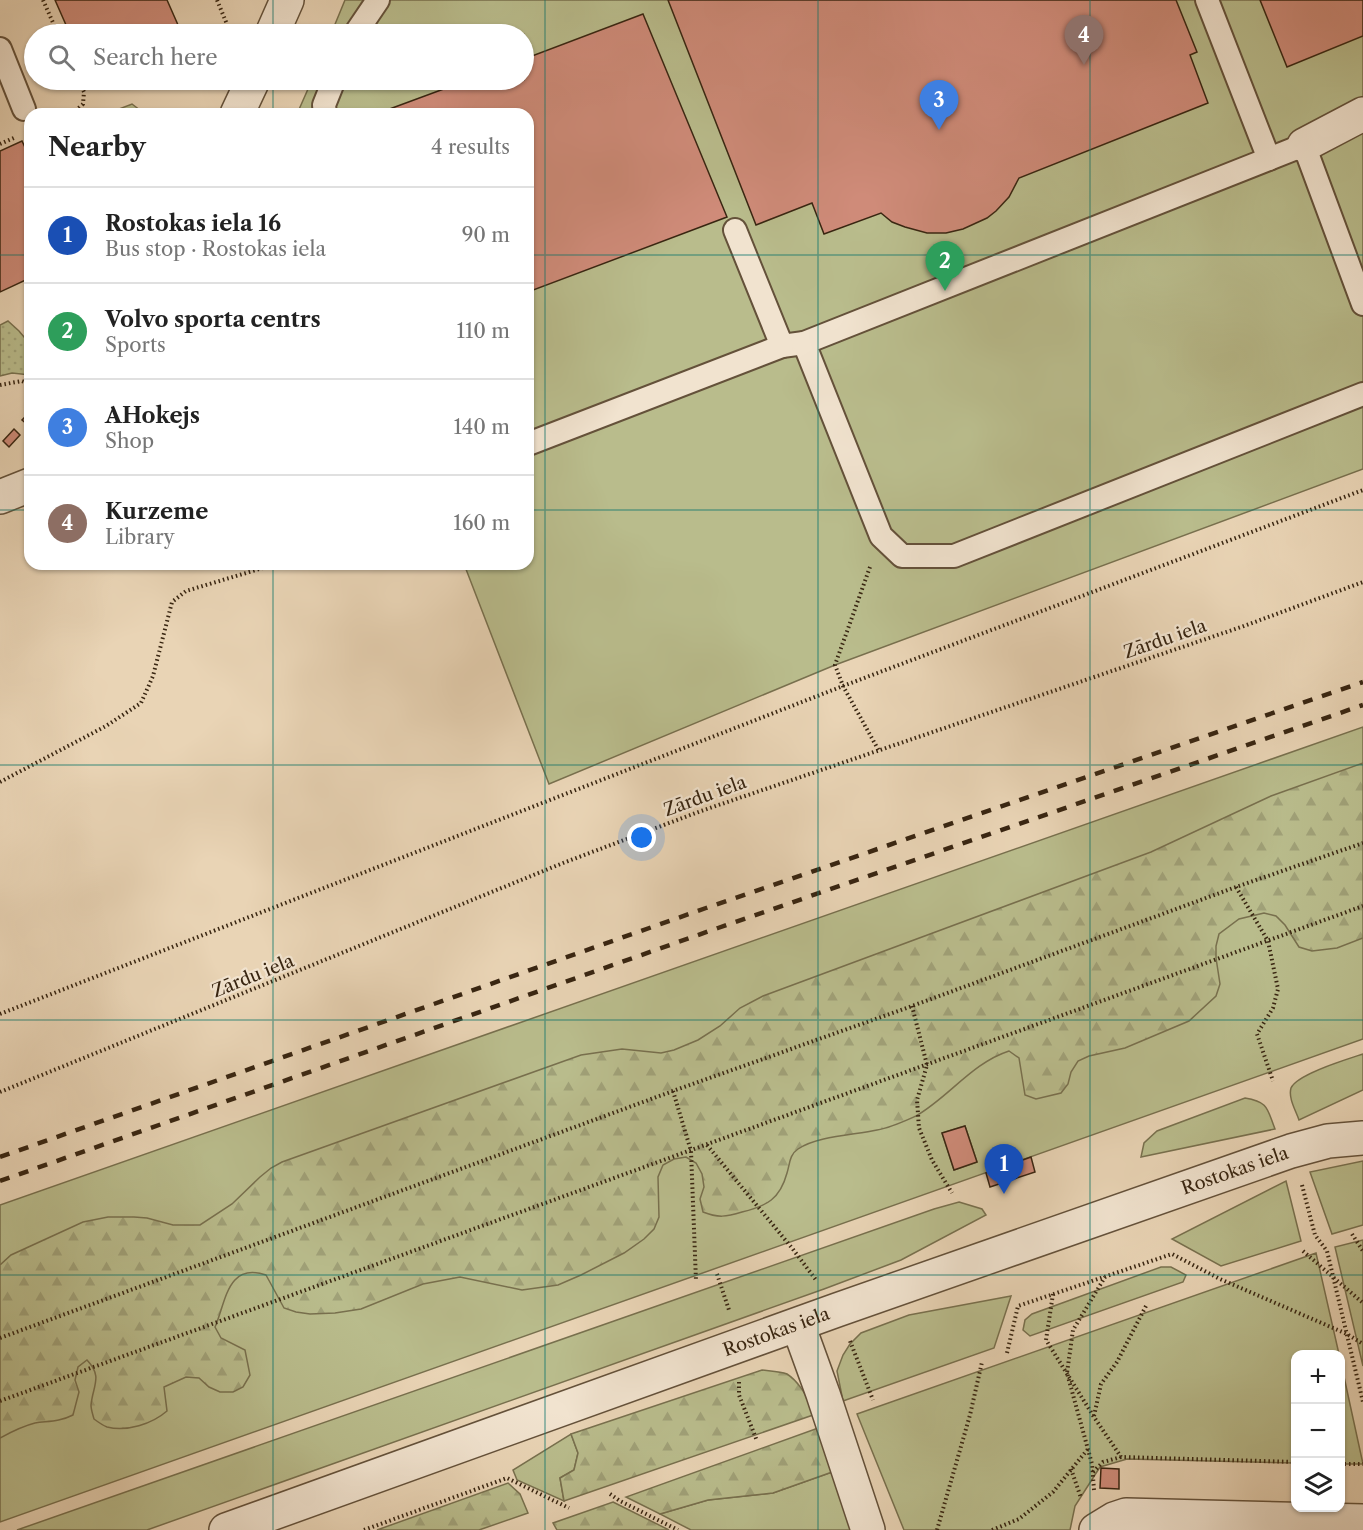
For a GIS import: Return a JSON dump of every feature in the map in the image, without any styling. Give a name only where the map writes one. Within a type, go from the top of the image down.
[{"type":"street","points":[[276,24],[287,0]]},
{"type":"street","points":[[240,108],[248,90]]},
{"type":"street","points":[[1304,145],[1363,114]]},
{"type":"street","points":[[0,497],[24,487]]},
{"type":"street","name":"Rostokas iela","points":[[1328,1141],[1363,1120]]},
{"type":"street","name":"Rostokas iela","points":[[226,1530],[837,1310],[1292,1151],[1328,1141],[1363,1138]]},
{"type":"street","points":[[798,1325],[868,1530]]},
{"type":"street","points":[[1096,1530],[1126,1515],[1363,1521]]},
{"type":"lane","points":[[362,24],[378,0]]},
{"type":"lane","points":[[1207,0],[1269,159]]},
{"type":"lane","points":[[0,49],[24,108]]},
{"type":"lane","points":[[324,108],[330,90]]},
{"type":"lane","points":[[534,442],[793,344],[1304,145],[1363,304]]},
{"type":"lane","points":[[735,230],[793,344],[881,536],[902,556],[954,556],[1363,394]]},
{"type":"path","points":[[43,0],[54,24]]},
{"type":"path","points":[[217,0],[227,24]]},
{"type":"path","points":[[79,108],[83,104],[83,90]]},
{"type":"path","points":[[0,385],[24,382]]},
{"type":"path","points":[[0,1014],[843,686],[1363,490]]},
{"type":"path","points":[[879,751],[843,686],[835,665],[881,536]]},
{"type":"path","points":[[0,782],[106,726],[141,703],[153,676],[172,602],[186,591],[256,570]]},
{"type":"path","name":"Zārdu iela","points":[[0,1092],[563,863],[701,811],[1244,626],[1363,582]]},
{"type":"path","points":[[0,1338],[673,1091],[1363,843]]},
{"type":"path","points":[[1236,887],[1268,941],[1278,989],[1273,1008],[1257,1034],[1273,1081]]},
{"type":"path","points":[[0,1401],[1363,906]]},
{"type":"path","points":[[912,1006],[927,1065],[917,1100],[919,1128],[932,1160],[952,1193]]},
{"type":"path","points":[[673,1091],[691,1151],[696,1281]]},
{"type":"path","points":[[707,1145],[824,1290],[837,1310],[873,1400]]},
{"type":"path","points":[[1301,1183],[1315,1235],[1327,1251],[1363,1402]]},
{"type":"path","points":[[1352,1234],[1363,1251]]},
{"type":"path","points":[[1303,1251],[1363,1303]]},
{"type":"path","points":[[1007,1353],[1018,1306],[1172,1254],[1220,1279],[1347,1334],[1363,1344]]},
{"type":"path","points":[[1094,1491],[1092,1464],[1067,1373],[1073,1330],[1106,1276]]},
{"type":"path","points":[[1053,1294],[1046,1340],[1121,1456]]},
{"type":"path","points":[[1094,1417],[1101,1384],[1117,1362],[1147,1304]]},
{"type":"path","points":[[937,1530],[970,1415],[982,1362]]},
{"type":"path","points":[[992,1530],[1019,1519],[1053,1492],[1088,1448]]},
{"type":"path","points":[[1093,1472],[1104,1462],[1121,1456],[1291,1462]]},
{"type":"path","points":[[1345,1464],[1363,1464]]},
{"type":"path","points":[[364,1530],[507,1478],[569,1508]]},
{"type":"path","points":[[610,1494],[678,1530]]},
{"type":"green space","points":[[345,0],[1363,0],[1363,469],[835,665],[549,784],[466,570],[534,570],[534,108],[300,108],[308,90],[534,90],[534,24],[335,24]]},
{"type":"green space","points":[[132,104],[137,108],[122,108]]},
{"type":"green space","points":[[8,321],[24,337],[24,374],[12,373],[0,376],[0,325]]},
{"type":"green space","points":[[1363,727],[1363,1039],[0,1522],[0,1205]],"holes":[[[965,1126],[977,1162],[954,1170],[942,1133]]]},
{"type":"green space","points":[[1363,763],[1363,938],[1337,948],[1312,951],[1299,947],[1285,925],[1276,916],[1264,913],[1239,919],[1219,934],[1216,958],[1220,984],[1216,996],[1189,1021],[1125,1048],[1089,1056],[1078,1061],[1071,1072],[1068,1084],[1061,1093],[1036,1099],[1025,1095],[1019,1058],[1009,1051],[996,1056],[972,1072],[916,1116],[887,1128],[815,1141],[798,1149],[791,1157],[781,1189],[771,1200],[759,1207],[727,1216],[703,1212],[700,1199],[704,1187],[702,1174],[696,1163],[686,1157],[674,1159],[663,1165],[658,1177],[659,1217],[654,1229],[624,1253],[558,1285],[522,1290],[460,1277],[423,1284],[361,1309],[310,1314],[284,1308],[266,1275],[253,1272],[243,1274],[230,1287],[215,1327],[221,1338],[245,1350],[250,1375],[243,1387],[233,1392],[220,1392],[209,1387],[199,1378],[186,1377],[164,1387],[167,1411],[161,1416],[131,1428],[107,1427],[94,1419],[91,1405],[96,1376],[87,1360],[78,1367],[75,1380],[79,1392],[73,1415],[59,1420],[31,1424],[0,1438],[0,1265],[11,1255],[83,1222],[108,1217],[147,1218],[173,1225],[200,1225],[232,1204],[260,1177],[282,1162],[581,1055],[622,1049],[661,1053],[674,1050],[698,1040],[720,1026],[740,1008],[763,996],[1151,852],[1271,796]]},
{"type":"green space","points":[[1363,1054],[1363,1090],[1299,1120],[1291,1096],[1291,1088],[1295,1083],[1324,1068]]},
{"type":"green space","points":[[1245,1098],[1263,1104],[1275,1129],[1141,1157],[1144,1143],[1157,1131]]},
{"type":"green space","points":[[1363,1161],[1363,1225],[1332,1234],[1310,1172]]},
{"type":"green space","points":[[1286,1181],[1301,1241],[1221,1266],[1172,1239]]},
{"type":"green space","points":[[959,1202],[982,1209],[986,1215],[901,1260],[147,1530],[17,1530],[934,1209]]},
{"type":"green space","points":[[1363,1240],[1363,1366],[1335,1247]]},
{"type":"green space","points":[[1316,1253],[1338,1350],[1291,1350],[1291,1463],[1127,1459],[1100,1467],[1075,1506],[1070,1530],[904,1530],[857,1414]]},
{"type":"green space","points":[[1161,1267],[1171,1267],[1186,1275],[1183,1282],[1030,1336],[1023,1330],[1025,1320],[1032,1314]]},
{"type":"green space","points":[[1011,1296],[994,1348],[843,1401],[837,1371],[843,1355],[861,1333],[909,1315]]},
{"type":"green space","points":[[762,1370],[784,1373],[792,1378],[804,1392],[816,1414],[564,1501],[560,1478],[574,1470],[578,1453],[571,1434]]},
{"type":"green space","points":[[1345,1381],[1363,1464],[1345,1464]]},
{"type":"green space","points":[[821,1427],[835,1471],[773,1493],[708,1500],[660,1514],[626,1497]]},
{"type":"green space","points":[[571,1434],[578,1453],[574,1470],[560,1478],[564,1501],[517,1480],[513,1470]]},
{"type":"green space","points":[[835,1471],[853,1530],[691,1530],[660,1514],[708,1500],[773,1493]]},
{"type":"green space","points":[[508,1483],[520,1494],[528,1513],[479,1530],[377,1530]]},
{"type":"green space","points":[[613,1502],[669,1530],[557,1530],[553,1523]]},
{"type":"building","points":[[55,0],[167,0],[178,24],[66,24]]},
{"type":"building","points":[[668,0],[1176,0],[1197,52],[1190,55],[1208,103],[1019,178],[1009,197],[996,211],[987,218],[963,229],[946,233],[927,233],[892,222],[881,213],[824,234],[812,203],[756,225]]},
{"type":"building","points":[[1260,0],[1363,0],[1363,36],[1287,67]]},
{"type":"building","points":[[643,14],[727,217],[534,290],[534,108],[392,108],[441,90],[534,90],[534,55]]},
{"type":"building","points":[[22,141],[24,145],[24,281],[0,292],[0,151]]},
{"type":"building","points":[[14,429],[20,435],[9,447],[3,441]]},
{"type":"building","points":[[965,1126],[977,1162],[954,1170],[942,1133]]},
{"type":"building","points":[[1031,1157],[1035,1172],[990,1187],[986,1173]]},
{"type":"building","points":[[1101,1468],[1119,1469],[1119,1489],[1100,1488]]},
{"type":"railway","points":[[0,1157],[706,908],[1363,682]]},
{"type":"railway","points":[[0,1181],[718,928],[1363,705]]},
{"type":"place","name":"Kurzeme","points":[[1084,65]]},
{"type":"place","name":"AHokejs","points":[[939,130]]},
{"type":"place","name":"Volvo sporta centrs","points":[[945,291]]},
{"type":"place","name":"Rostokas iela 16","points":[[1004,1194]]}]
